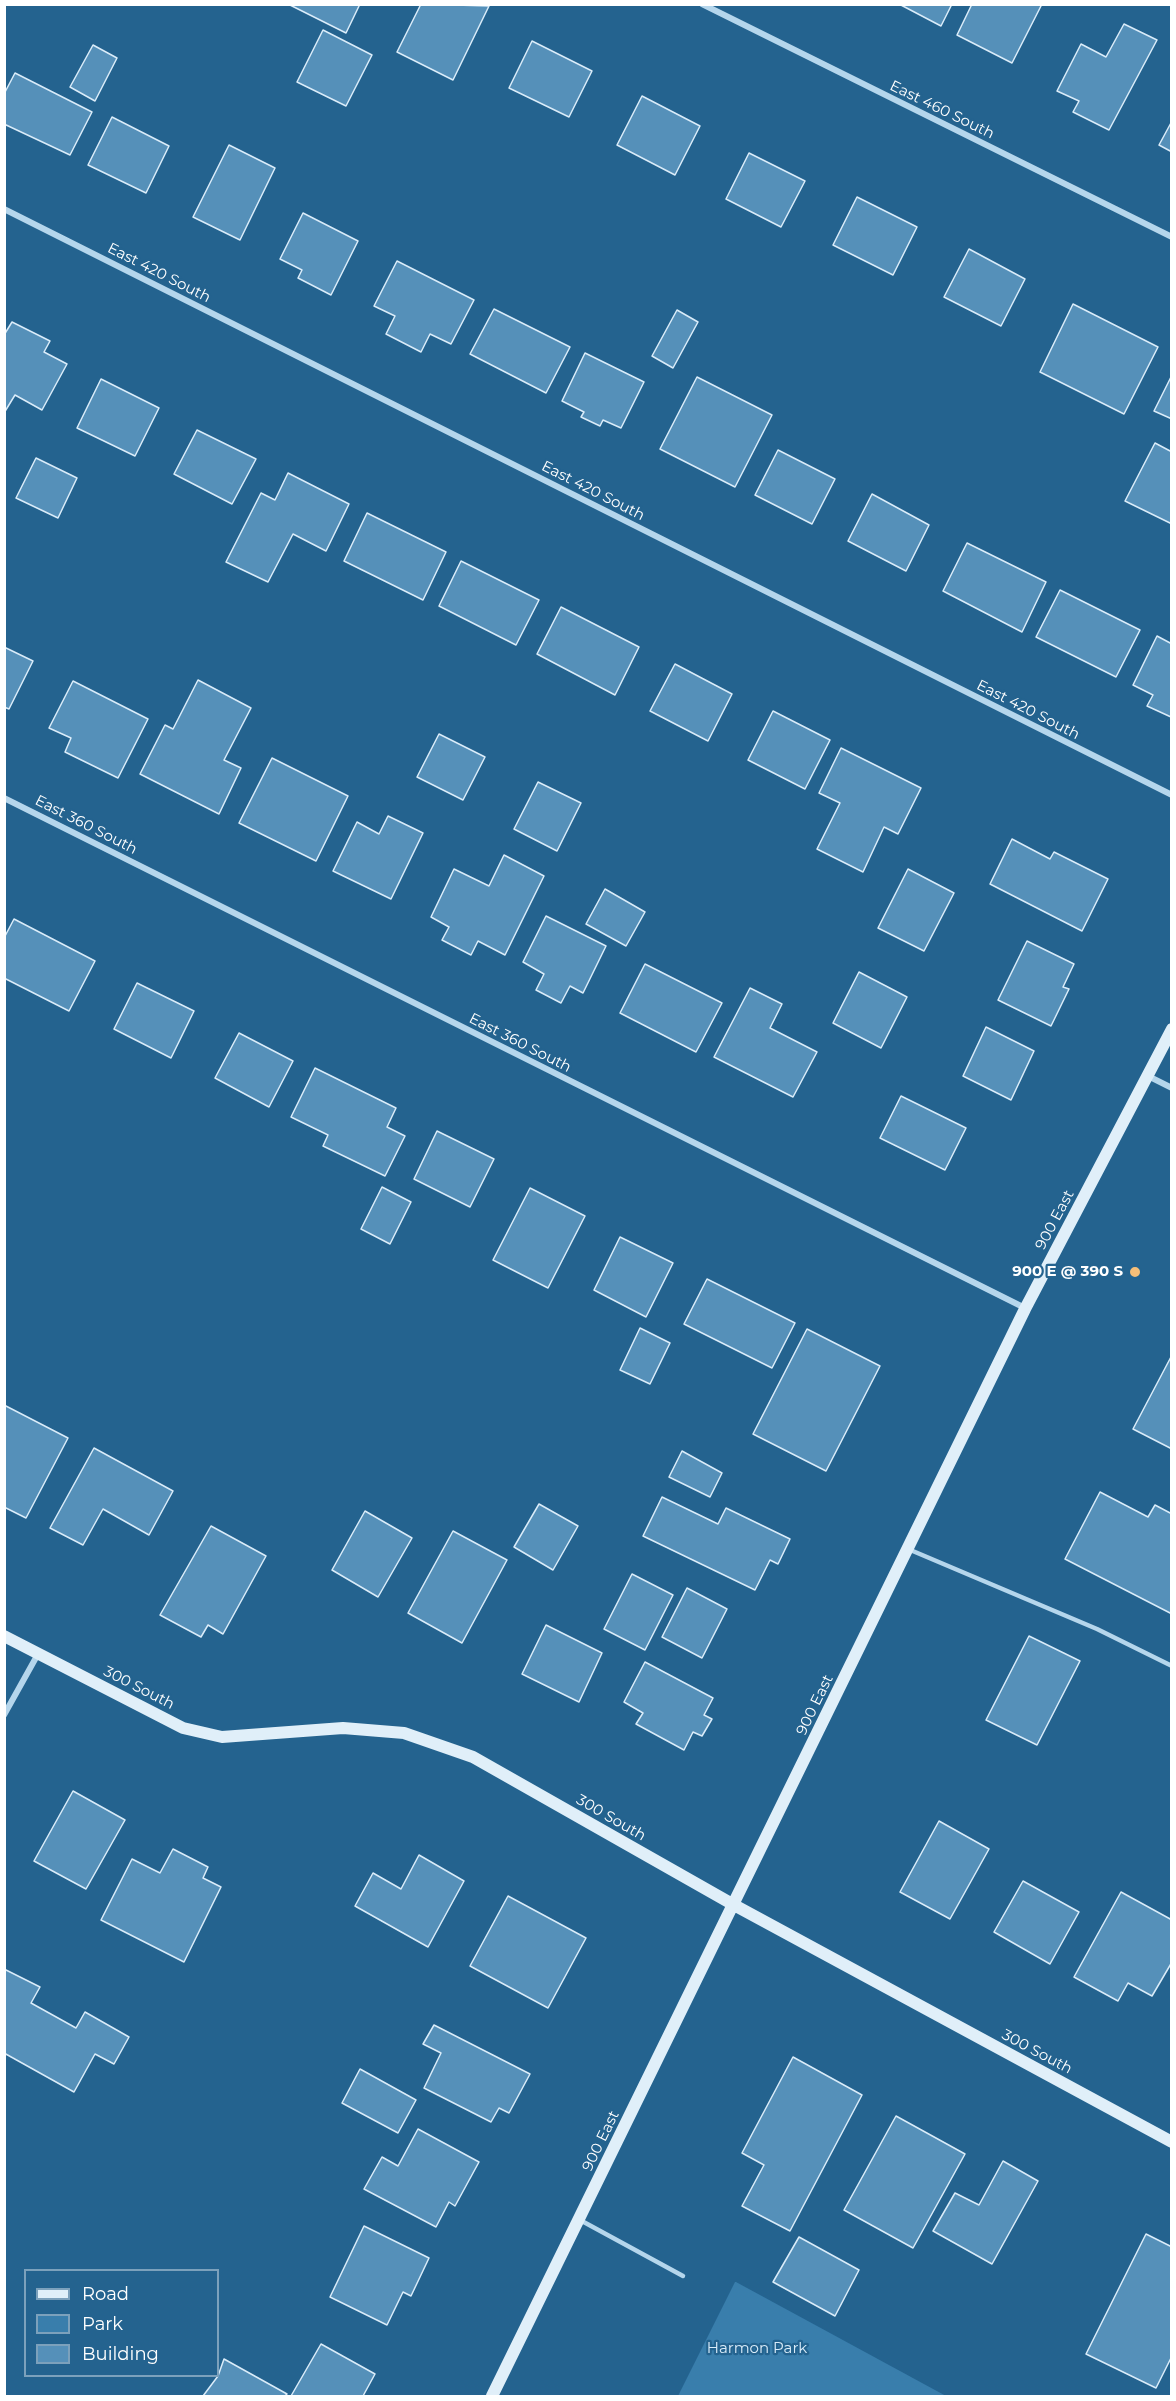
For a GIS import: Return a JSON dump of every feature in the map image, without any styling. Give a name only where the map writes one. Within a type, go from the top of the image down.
[{"type":"main road","name":"900 East","points":[[492,2397],[1025,1309],[1172,1029]]},
{"type":"main road","name":"300 South","points":[[4,1636],[183,1728],[222,1737],[343,1728],[404,1732],[473,1757],[734,1905],[1172,2142]]},
{"type":"street","name":"East 460 South","points":[[702,4],[1172,237]]},
{"type":"street","name":"East 420 South","points":[[4,209],[1172,795]]},
{"type":"street","name":"East 360 South","points":[[4,798],[1025,1309]]},
{"type":"street","points":[[1148,1076],[1172,1088]]},
{"type":"street","points":[[4,1715],[38,1654]]},
{"type":"lane","points":[[908,1549],[1097,1629],[1172,1666]]},
{"type":"lane","points":[[579,2219],[683,2276]]},
{"type":"green space","name":"Harmon Park","points":[[736,2282],[946,2396],[678,2396]]},
{"type":"building","points":[[288,4],[360,4],[346,33]]},
{"type":"building","points":[[421,4],[489,6],[453,80],[397,52]]},
{"type":"building","points":[[899,4],[952,4],[941,26]]},
{"type":"building","points":[[972,4],[1042,4],[1012,63],[957,35]]},
{"type":"building","points":[[1124,24],[1157,40],[1109,130],[1073,112],[1079,101],[1057,91],[1081,44],[1106,57]]},
{"type":"building","points":[[323,30],[372,55],[346,106],[297,82]]},
{"type":"building","points":[[532,41],[592,71],[569,117],[509,88]]},
{"type":"building","points":[[93,45],[117,58],[95,101],[70,87]]},
{"type":"building","points":[[15,73],[92,112],[70,155],[4,124],[4,94]]},
{"type":"building","points":[[642,96],[700,126],[675,175],[617,145]]},
{"type":"building","points":[[112,117],[169,146],[146,193],[88,165]]},
{"type":"building","points":[[1172,121],[1172,152],[1159,145]]},
{"type":"building","points":[[229,145],[275,168],[240,240],[193,217]]},
{"type":"building","points":[[749,153],[805,181],[781,227],[726,199]]},
{"type":"building","points":[[857,197],[917,227],[893,275],[833,245]]},
{"type":"building","points":[[303,213],[358,241],[331,295],[298,278],[302,270],[280,259]]},
{"type":"building","points":[[969,249],[1025,279],[1001,326],[944,297]]},
{"type":"building","points":[[397,261],[474,300],[451,344],[430,334],[421,352],[386,334],[395,316],[374,306]]},
{"type":"building","points":[[1073,304],[1158,347],[1124,414],[1040,372]]},
{"type":"building","points":[[494,309],[570,347],[546,393],[470,354]]},
{"type":"building","points":[[677,310],[698,322],[673,368],[652,356]]},
{"type":"building","points":[[12,322],[50,341],[44,352],[67,364],[42,410],[15,395],[4,413],[4,335]]},
{"type":"building","points":[[585,353],[644,382],[621,428],[603,420],[600,426],[581,417],[584,412],[562,401]]},
{"type":"building","points":[[1172,375],[1172,419],[1154,411]]},
{"type":"building","points":[[697,377],[772,415],[735,487],[660,449]]},
{"type":"building","points":[[101,379],[159,408],[135,456],[77,428]]},
{"type":"building","points":[[197,430],[256,459],[232,504],[174,474]]},
{"type":"building","points":[[1155,443],[1172,452],[1172,524],[1125,501]]},
{"type":"building","points":[[778,450],[835,479],[812,524],[755,495]]},
{"type":"building","points":[[36,458],[77,478],[58,518],[16,498]]},
{"type":"building","points":[[288,473],[349,504],[326,551],[293,534],[268,582],[226,562],[261,493],[275,500]]},
{"type":"building","points":[[872,494],[929,525],[906,571],[848,541]]},
{"type":"building","points":[[367,513],[446,552],[423,600],[344,561]]},
{"type":"building","points":[[967,543],[1046,582],[1022,632],[943,591]]},
{"type":"building","points":[[461,561],[539,600],[516,645],[439,606]]},
{"type":"building","points":[[1060,590],[1140,630],[1116,677],[1036,637]]},
{"type":"building","points":[[561,607],[639,647],[615,695],[537,654]]},
{"type":"building","points":[[1157,636],[1172,644],[1171,717],[1147,706],[1153,695],[1133,685]]},
{"type":"building","points":[[4,647],[33,661],[9,709],[4,707]]},
{"type":"building","points":[[675,664],[732,694],[708,741],[650,711]]},
{"type":"building","points":[[198,680],[251,708],[224,760],[241,768],[219,814],[140,774],[165,725],[173,729]]},
{"type":"building","points":[[73,681],[148,719],[118,778],[65,752],[71,738],[49,728]]},
{"type":"building","points":[[773,711],[830,740],[805,789],[748,760]]},
{"type":"building","points":[[439,734],[485,757],[463,800],[417,777]]},
{"type":"building","points":[[841,748],[921,788],[898,834],[884,827],[863,872],[817,849],[840,803],[819,793]]},
{"type":"building","points":[[272,758],[348,796],[316,861],[239,823]]},
{"type":"building","points":[[538,782],[581,803],[557,851],[514,829]]},
{"type":"building","points":[[388,816],[423,833],[391,899],[333,871],[357,822],[379,834]]},
{"type":"building","points":[[1012,839],[1050,859],[1054,852],[1108,879],[1082,931],[990,884]]},
{"type":"building","points":[[504,855],[544,876],[505,955],[478,941],[471,955],[442,940],[449,927],[431,917],[454,869],[489,886]]},
{"type":"building","points":[[908,869],[954,893],[924,951],[878,928]]},
{"type":"building","points":[[605,889],[645,912],[626,946],[586,924]]},
{"type":"building","points":[[546,916],[606,946],[583,993],[570,986],[561,1003],[536,990],[544,974],[523,962]]},
{"type":"building","points":[[14,919],[95,961],[69,1011],[4,978],[4,938]]},
{"type":"building","points":[[1027,941],[1074,964],[1063,987],[1069,989],[1051,1026],[998,1000]]},
{"type":"building","points":[[645,964],[722,1003],[696,1052],[620,1013]]},
{"type":"building","points":[[859,972],[907,997],[881,1048],[833,1023]]},
{"type":"building","points":[[137,983],[194,1011],[171,1058],[114,1029]]},
{"type":"building","points":[[750,988],[782,1004],[770,1028],[817,1052],[793,1097],[714,1057]]},
{"type":"building","points":[[986,1027],[1034,1051],[1011,1100],[963,1076]]},
{"type":"building","points":[[239,1033],[293,1061],[269,1107],[215,1078]]},
{"type":"building","points":[[315,1068],[396,1108],[387,1127],[405,1136],[385,1176],[323,1146],[328,1135],[291,1117]]},
{"type":"building","points":[[901,1096],[966,1128],[945,1170],[880,1138]]},
{"type":"building","points":[[437,1131],[494,1159],[470,1207],[414,1179]]},
{"type":"building","points":[[382,1187],[411,1202],[390,1244],[361,1229]]},
{"type":"building","points":[[530,1188],[585,1216],[548,1288],[493,1260]]},
{"type":"building","points":[[620,1237],[673,1263],[646,1317],[594,1290]]},
{"type":"building","points":[[707,1279],[795,1323],[772,1368],[684,1324]]},
{"type":"building","points":[[640,1328],[670,1343],[650,1384],[620,1370]]},
{"type":"building","points":[[807,1329],[880,1366],[826,1471],[753,1434]]},
{"type":"building","points":[[1172,1355],[1172,1449],[1133,1429]]},
{"type":"building","points":[[4,1405],[68,1438],[26,1518],[4,1507]]},
{"type":"building","points":[[94,1448],[173,1491],[149,1535],[103,1509],[83,1545],[50,1528]]},
{"type":"building","points":[[682,1451],[722,1473],[710,1497],[669,1477]]},
{"type":"building","points":[[1100,1492],[1148,1517],[1155,1505],[1172,1514],[1172,1614],[1065,1559]]},
{"type":"building","points":[[662,1497],[718,1524],[726,1508],[790,1539],[778,1564],[770,1560],[755,1590],[643,1536]]},
{"type":"building","points":[[539,1504],[578,1526],[553,1570],[514,1547]]},
{"type":"building","points":[[365,1511],[412,1538],[378,1597],[332,1570]]},
{"type":"building","points":[[211,1526],[266,1556],[223,1634],[208,1625],[201,1637],[160,1615]]},
{"type":"building","points":[[453,1531],[507,1560],[462,1643],[408,1613]]},
{"type":"building","points":[[632,1574],[673,1595],[645,1650],[604,1629]]},
{"type":"building","points":[[687,1588],[727,1609],[702,1658],[662,1637]]},
{"type":"building","points":[[546,1625],[602,1653],[579,1702],[522,1674]]},
{"type":"building","points":[[1029,1636],[1080,1661],[1037,1745],[986,1720]]},
{"type":"building","points":[[645,1662],[713,1698],[704,1715],[712,1719],[702,1736],[693,1732],[684,1750],[636,1724],[643,1713],[624,1702]]},
{"type":"building","points":[[73,1791],[125,1820],[86,1889],[34,1861]]},
{"type":"building","points":[[939,1821],[989,1849],[950,1919],[900,1892]]},
{"type":"building","points":[[173,1849],[208,1867],[203,1878],[221,1887],[184,1962],[101,1920],[132,1859],[160,1873]]},
{"type":"building","points":[[419,1855],[464,1881],[428,1947],[355,1906],[373,1873],[401,1889]]},
{"type":"building","points":[[1023,1881],[1079,1912],[1050,1964],[994,1932]]},
{"type":"building","points":[[1121,1892],[1172,1920],[1172,1962],[1152,1996],[1128,1983],[1118,2001],[1074,1977]]},
{"type":"building","points":[[508,1896],[586,1938],[548,2008],[470,1966]]},
{"type":"building","points":[[4,1969],[40,1987],[31,2003],[76,2028],[85,2012],[129,2037],[114,2064],[95,2054],[74,2092],[4,2053]]},
{"type":"building","points":[[434,2025],[530,2074],[509,2113],[499,2108],[491,2122],[424,2088],[441,2053],[423,2044]]},
{"type":"building","points":[[793,2057],[862,2095],[790,2231],[742,2206],[764,2165],[742,2153]]},
{"type":"building","points":[[360,2069],[416,2100],[398,2133],[342,2103]]},
{"type":"building","points":[[896,2116],[965,2154],[913,2248],[844,2210]]},
{"type":"building","points":[[418,2129],[479,2162],[455,2206],[449,2202],[436,2227],[364,2189],[382,2157],[398,2166]]},
{"type":"building","points":[[1003,2161],[1038,2181],[992,2264],[933,2231],[955,2193],[979,2205]]},
{"type":"building","points":[[364,2226],[429,2258],[411,2296],[403,2292],[387,2325],[330,2297]]},
{"type":"building","points":[[1146,2234],[1172,2247],[1172,2356],[1156,2388],[1086,2354]]},
{"type":"building","points":[[799,2237],[859,2270],[835,2316],[773,2282]]},
{"type":"building","points":[[321,2344],[375,2374],[363,2396],[291,2396]]},
{"type":"building","points":[[224,2359],[287,2394],[285,2396],[203,2396],[219,2377]]},
{"type":"place","name":"900 E @ 390 S","points":[[1135,1272]]}]
